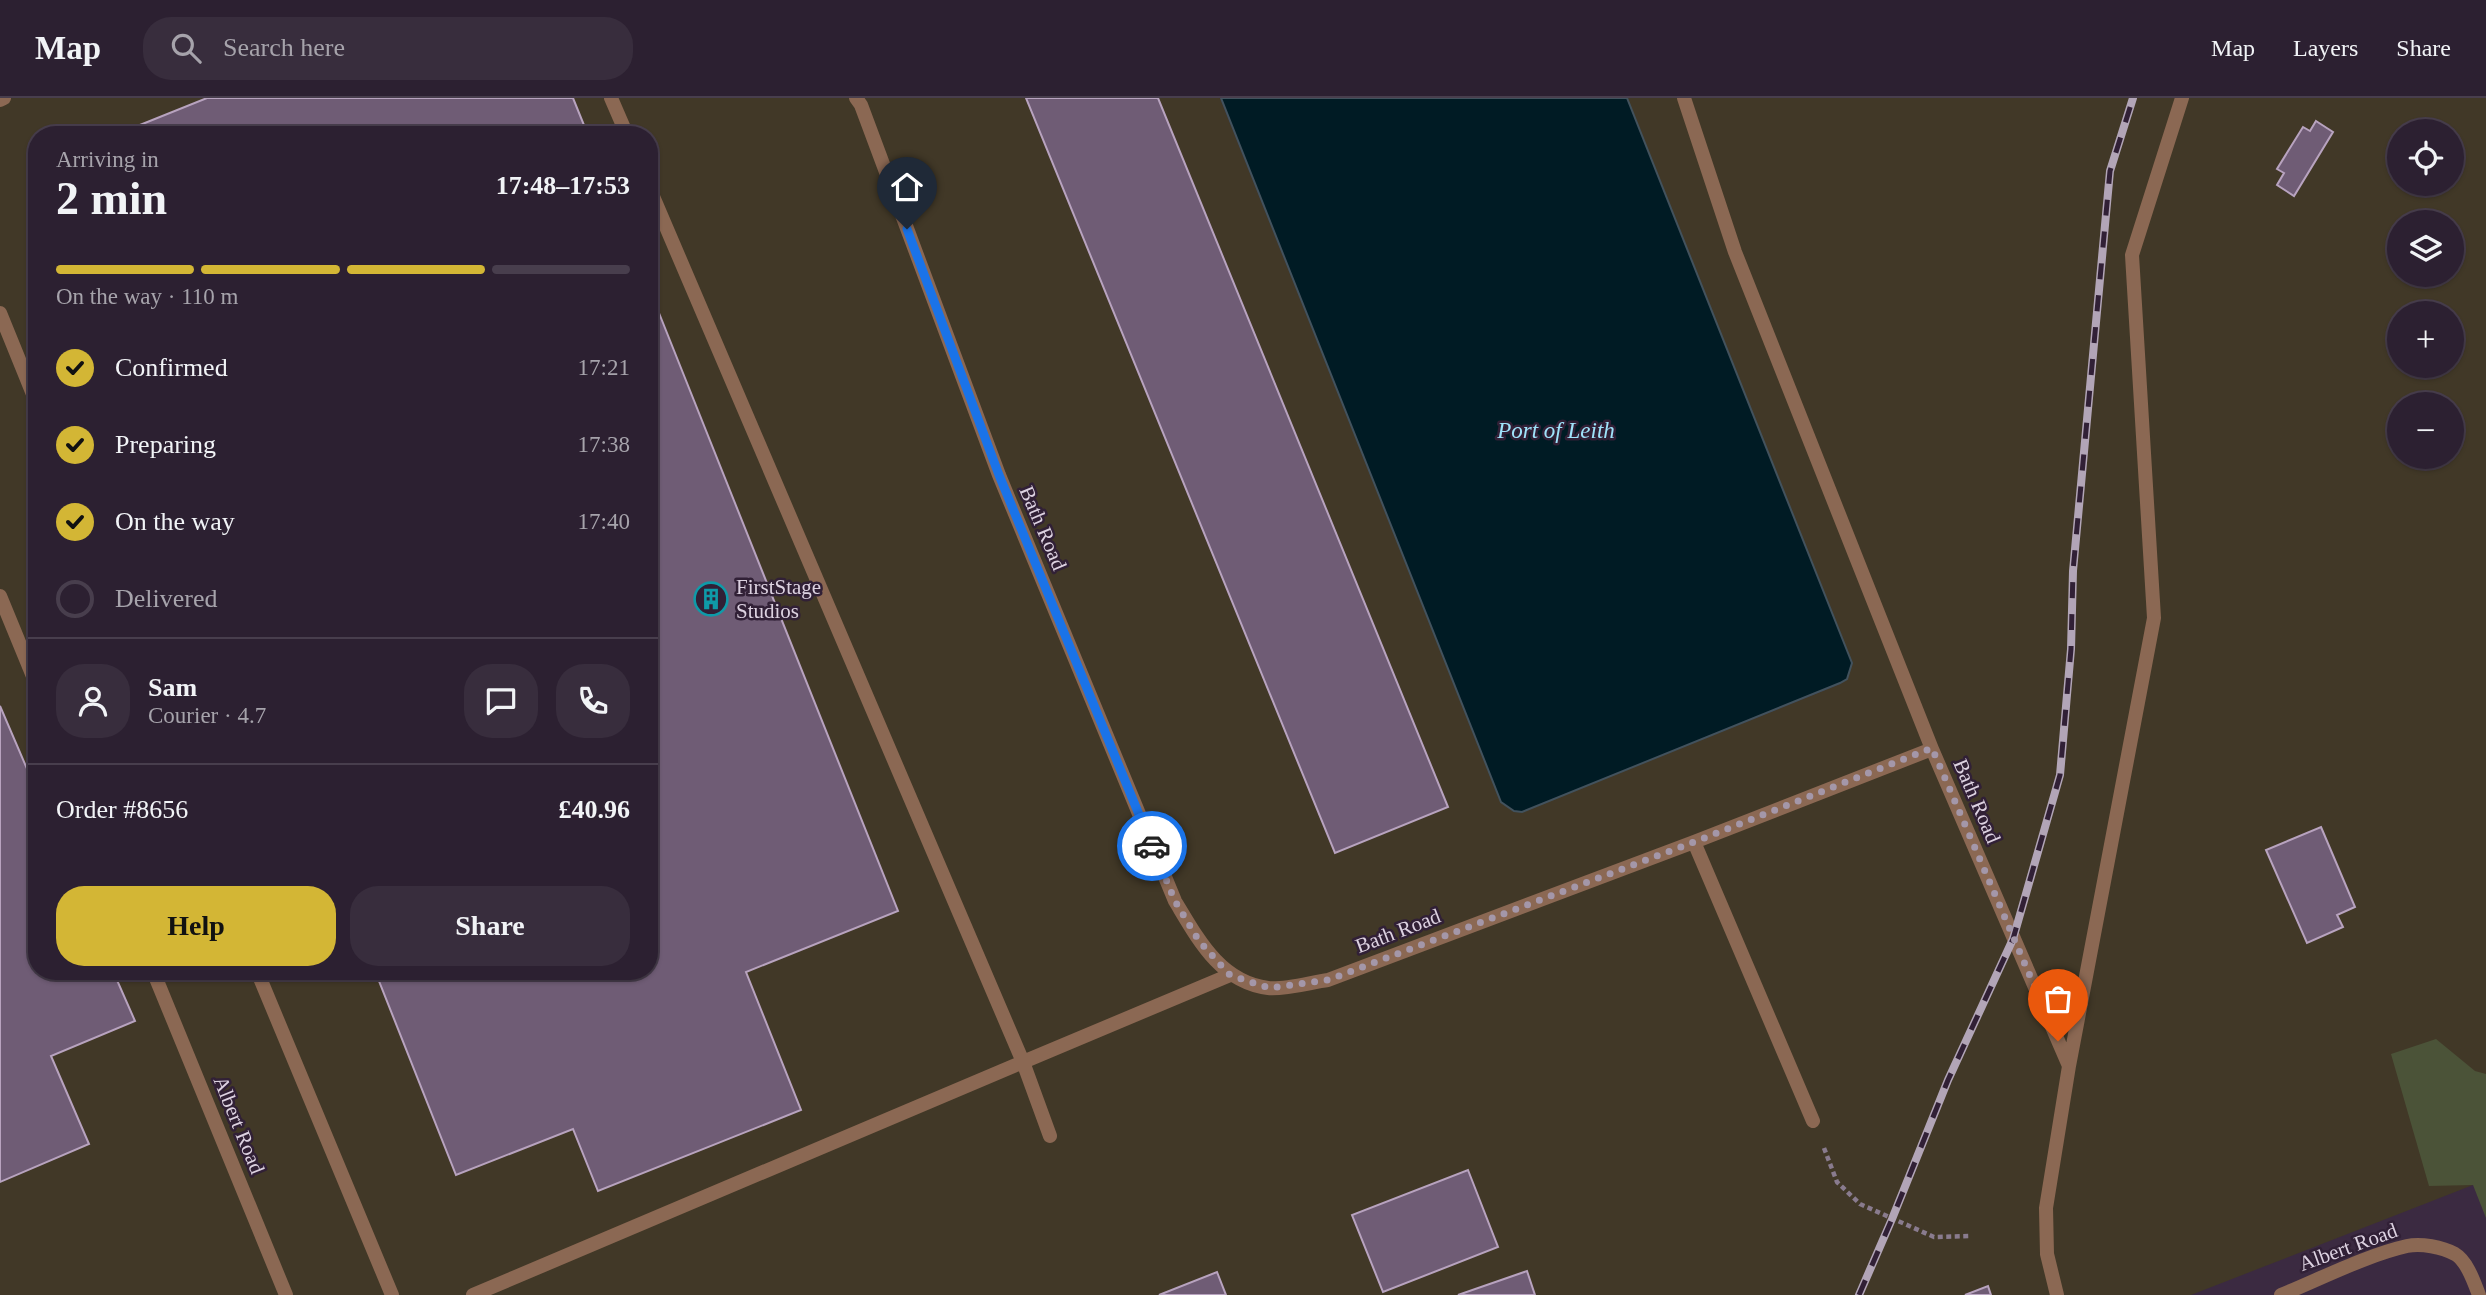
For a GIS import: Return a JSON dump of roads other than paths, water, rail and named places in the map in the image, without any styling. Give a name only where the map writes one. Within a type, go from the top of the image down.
[{"type":"street","points":[[611,98],[623,126]]},
{"type":"street","name":"Bath Road","points":[[856,98],[861,105],[999,475],[1175,901],[1199,941],[1230,975],[1269,988],[1328,980],[1694,842],[1932,748],[2069,1066]]},
{"type":"street","points":[[1684,98],[1735,252],[1932,748]]},
{"type":"street","points":[[2057,1295],[2047,1254],[2046,1208],[2069,1066],[2154,618],[2132,255],[2182,98]]},
{"type":"street","points":[[658,208],[1023,1062],[1050,1136]]},
{"type":"street","points":[[0,313],[28,382]]},
{"type":"street","points":[[0,596],[28,664]]},
{"type":"street","points":[[1694,842],[1813,1121]]},
{"type":"street","points":[[473,1295],[1230,975]]},
{"type":"street","name":"Albert Road","points":[[157,980],[286,1295]]},
{"type":"street","points":[[261,980],[392,1295]]},
{"type":"street","name":"Albert Road","points":[[2281,1295],[2410,1245],[2456,1254],[2471,1275],[2479,1295]]},
{"type":"water","name":"Port of Leith","points":[[1221,98],[1627,98],[1852,663],[1847,679],[1522,812],[1514,811],[1501,802]]},
{"type":"railway","points":[[1859,1295],[1948,1080],[2013,939],[2060,775],[2071,649],[2073,571],[2110,171],[2133,98]]},
{"type":"place","name":"FirstStage Studios","points":[[711,599]]}]
